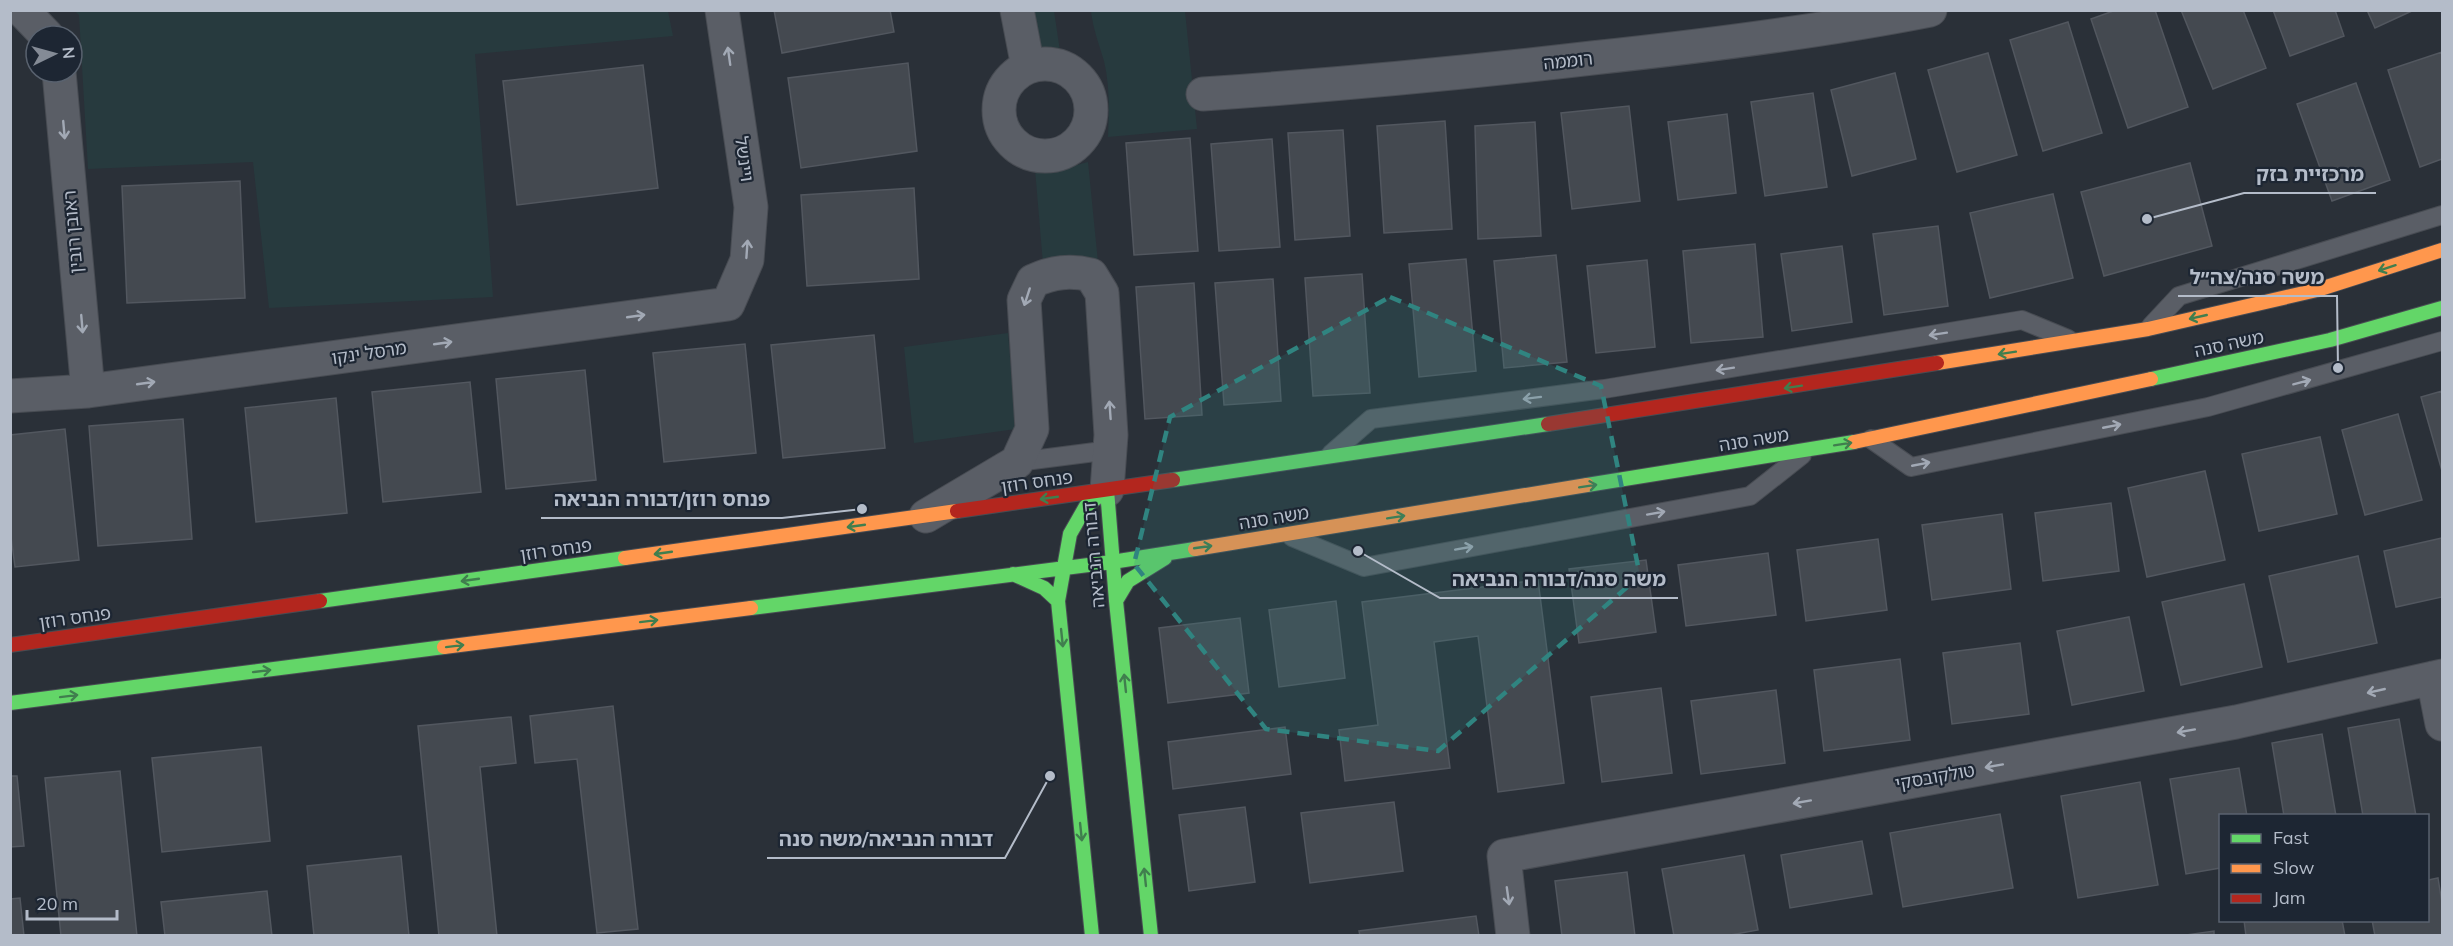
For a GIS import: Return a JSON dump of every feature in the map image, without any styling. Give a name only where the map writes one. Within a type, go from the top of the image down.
[{"type":"main road","name":"משה סנה","points":[[1108,474],[1324,459],[2075,342],[2148,329],[2317,290],[2442,250]]},
{"type":"main road","name":"משה סנה","points":[[1062,568],[1288,535],[1871,440],[2330,340],[2442,308]]},
{"type":"main road","name":"פנחס רוזן","points":[[10,645],[924,517],[1108,474]]},
{"type":"main road","name":"דבורה הנביאה","points":[[1108,474],[1112,562],[1152,936]]},
{"type":"main road","name":"דבורה הנביאה","points":[[1092,936],[1058,601],[1062,568],[1070,534],[1108,474]]},
{"type":"main road","points":[[1116,601],[1128,581],[1176,550]]},
{"type":"main road","points":[[10,703],[1062,568]]},
{"type":"main road","points":[[1013,574],[1044,588],[1058,601]]},
{"type":"street","points":[[22,10],[35,24]]},
{"type":"street","name":"ויינשל","points":[[722,10],[751,207],[747,260],[728,304]]},
{"type":"street","points":[[1017,10],[1028,67]]},
{"type":"street","name":"רוממה","points":[[1203,93],[1357,83],[1486,70],[1813,21],[1930,10]]},
{"type":"street","name":"ראובן רובין","points":[[60,84],[88,391]]},
{"type":"street","points":[[924,517],[1017,462],[1032,429],[1024,300],[1033,281],[1047,275],[1073,270],[1091,275],[1102,293],[1112,435],[1108,474]]},
{"type":"street","name":"מרסל ינקו","points":[[10,396],[88,391],[728,304]]},
{"type":"street","points":[[2438,677],[2442,724]]},
{"type":"street","name":"טולקובסקי","points":[[1513,936],[1504,856],[2236,722],[2438,677]]},
{"type":"lane","points":[[2148,329],[2179,296],[2442,215]]},
{"type":"lane","points":[[1324,459],[1371,419],[1604,388],[2022,320],[2075,342]]},
{"type":"lane","points":[[1871,440],[1911,466],[2208,407],[2442,341]]},
{"type":"lane","points":[[1584,420],[1604,388]]},
{"type":"lane","points":[[1288,535],[1364,567],[1750,496],[1808,450]]},
{"type":"lane","points":[[1017,462],[1095,452],[1108,474]]},
{"type":"highlighted area","points":[[1390,297],[1601,386],[1640,576],[1438,751],[1266,729],[1134,564],[1170,417]]},
{"type":"green space","points":[[75,11],[668,11],[673,36],[475,54],[493,297],[269,308],[253,162],[88,169],[83,84],[84,24],[80,24],[79,15]]},
{"type":"green space","points":[[1029,11],[1054,11],[1060,51],[1034,52]]},
{"type":"green space","points":[[1091,11],[1185,11],[1197,129],[1108,137],[1107,80]]},
{"type":"green space","points":[[1088,162],[1098,262],[1043,264],[1035,169],[1062,169]]},
{"type":"green space","points":[[1008,333],[1016,429],[914,443],[904,347]]},
{"type":"building","points":[[774,10],[890,10],[894,32],[782,53]]},
{"type":"building","points":[[2116,10],[2155,10],[2188,107],[2128,128],[2091,19]]},
{"type":"building","points":[[2181,10],[2243,10],[2266,68],[2213,89]]},
{"type":"building","points":[[2273,10],[2335,10],[2344,36],[2290,56]]},
{"type":"building","points":[[2367,10],[2414,10],[2375,28]]},
{"type":"building","points":[[2068,22],[2102,133],[2043,151],[2010,40]]},
{"type":"building","points":[[2442,52],[2442,159],[2420,167],[2388,70]]},
{"type":"building","points":[[1988,53],[2017,155],[1957,172],[1928,70]]},
{"type":"building","points":[[908,63],[917,151],[801,168],[788,78]]},
{"type":"building","points":[[643,65],[658,188],[517,205],[503,81]]},
{"type":"building","points":[[1895,73],[1916,159],[1852,176],[1831,90]]},
{"type":"building","points":[[2356,83],[2390,180],[2332,201],[2297,104]]},
{"type":"building","points":[[1813,93],[1827,187],[1765,196],[1751,102]]},
{"type":"building","points":[[1629,106],[1640,201],[1572,209],[1561,113]]},
{"type":"building","points":[[1727,114],[1736,193],[1678,200],[1668,122]]},
{"type":"building","points":[[1445,121],[1452,229],[1384,233],[1377,126]]},
{"type":"building","points":[[1535,122],[1541,236],[1478,239],[1475,126]]},
{"type":"building","points":[[1343,130],[1350,236],[1295,240],[1288,133]]},
{"type":"building","points":[[1190,138],[1198,251],[1134,255],[1126,143]]},
{"type":"building","points":[[1272,139],[1280,247],[1219,251],[1211,144]]},
{"type":"building","points":[[2190,163],[2212,246],[2104,276],[2081,192]]},
{"type":"building","points":[[240,181],[245,298],[127,303],[122,186]]},
{"type":"building","points":[[914,188],[919,279],[807,286],[801,195]]},
{"type":"building","points":[[2053,194],[2073,278],[1990,298],[1970,213]]},
{"type":"building","points":[[1938,226],[1948,306],[1884,315],[1873,234]]},
{"type":"building","points":[[1755,244],[1763,337],[1691,343],[1683,251]]},
{"type":"building","points":[[1842,246],[1852,322],[1792,331],[1781,254]]},
{"type":"building","points":[[1556,255],[1567,362],[1504,368],[1494,261]]},
{"type":"building","points":[[1466,259],[1476,371],[1419,377],[1409,264]]},
{"type":"building","points":[[1647,260],[1655,347],[1596,353],[1587,266]]},
{"type":"building","points":[[1362,274],[1370,393],[1313,396],[1305,278]]},
{"type":"building","points":[[1273,279],[1281,401],[1224,405],[1215,283]]},
{"type":"building","points":[[1194,283],[1202,415],[1145,419],[1136,287]]},
{"type":"building","points":[[874,335],[885,448],[783,458],[771,345]]},
{"type":"building","points":[[745,344],[756,453],[664,462],[653,353]]},
{"type":"building","points":[[585,370],[596,480],[506,489],[496,379]]},
{"type":"building","points":[[470,382],[481,492],[383,502],[372,392]]},
{"type":"building","points":[[2442,391],[2442,471],[2421,397]]},
{"type":"building","points":[[336,398],[347,513],[256,522],[245,408]]},
{"type":"building","points":[[2398,414],[2422,500],[2365,515],[2342,430]]},
{"type":"building","points":[[183,419],[192,539],[98,546],[89,426]]},
{"type":"building","points":[[65,429],[79,560],[15,567],[10,529],[10,435]]},
{"type":"building","points":[[2320,437],[2337,514],[2259,531],[2242,454]]},
{"type":"building","points":[[2205,471],[2225,560],[2147,577],[2128,488]]},
{"type":"building","points":[[2111,503],[2119,571],[2043,581],[2035,513]]},
{"type":"building","points":[[2002,514],[2011,589],[1932,600],[1922,525]]},
{"type":"building","points":[[2442,538],[2442,597],[2396,607],[2384,551]]},
{"type":"building","points":[[1878,539],[1887,610],[1806,621],[1797,550]]},
{"type":"building","points":[[1768,553],[1776,615],[1686,626],[1678,565]]},
{"type":"building","points":[[2358,556],[2377,643],[2288,662],[2269,576]]},
{"type":"building","points":[[1646,560],[1656,632],[1579,643],[1569,569]]},
{"type":"building","points":[[1538,580],[1564,783],[1498,792],[1478,636],[1434,642],[1450,768],[1345,781],[1339,730],[1378,725],[1362,602]]},
{"type":"building","points":[[2244,584],[2262,667],[2181,685],[2162,602]]},
{"type":"building","points":[[1336,601],[1345,678],[1279,687],[1269,610]]},
{"type":"building","points":[[2129,617],[2144,691],[2072,705],[2057,631]]},
{"type":"building","points":[[1240,618],[1249,693],[1168,703],[1159,628]]},
{"type":"building","points":[[2020,643],[2029,714],[1952,724],[1943,653]]},
{"type":"building","points":[[1900,659],[1910,740],[1824,751],[1814,670]]},
{"type":"building","points":[[1661,688],[1672,773],[1602,782],[1591,697]]},
{"type":"building","points":[[1776,690],[1785,763],[1701,774],[1691,701]]},
{"type":"building","points":[[613,706],[638,929],[597,933],[577,759],[535,763],[530,716]]},
{"type":"building","points":[[511,717],[516,763],[480,767],[497,936],[439,936],[418,726]]},
{"type":"building","points":[[2399,719],[2416,814],[2363,814],[2348,728]]},
{"type":"building","points":[[1285,727],[1291,774],[1173,789],[1168,742]]},
{"type":"building","points":[[2322,734],[2336,814],[2284,814],[2272,743]]},
{"type":"building","points":[[261,747],[270,841],[162,852],[152,758]]},
{"type":"building","points":[[2239,768],[2247,814],[2219,814],[2219,868],[2186,874],[2170,779]]},
{"type":"building","points":[[120,771],[137,936],[61,936],[45,778]]},
{"type":"building","points":[[10,776],[17,776],[24,846],[10,847]]},
{"type":"building","points":[[2140,782],[2158,885],[2078,898],[2061,796]]},
{"type":"building","points":[[1394,802],[1403,871],[1310,883],[1301,813]]},
{"type":"building","points":[[1245,807],[1255,882],[1189,891],[1179,815]]},
{"type":"building","points":[[2000,814],[2013,888],[1903,907],[1890,833]]},
{"type":"building","points":[[1862,841],[1872,894],[1790,908],[1781,855]]},
{"type":"building","points":[[1744,855],[1758,930],[1725,936],[1674,936],[1662,869]]},
{"type":"building","points":[[401,856],[409,936],[314,936],[307,866]]},
{"type":"building","points":[[1627,872],[1635,936],[1562,936],[1555,881]]},
{"type":"building","points":[[2438,878],[2442,903],[2442,936],[2375,936],[2372,922],[2429,922],[2429,880]]},
{"type":"building","points":[[267,891],[272,936],[165,936],[161,902]]},
{"type":"building","points":[[20,898],[24,936],[10,936],[10,899]]},
{"type":"building","points":[[1476,916],[1479,936],[1360,936],[1359,931]]},
{"type":"building","points":[[2244,922],[2342,922],[2345,936],[2246,936]]},
{"type":"building","points":[[2214,931],[2214,936],[2179,936]]},
{"type":"traffic: fast","points":[[2151,379],[2330,340],[2442,308]]},
{"type":"traffic: fast","points":[[1173,480],[1548,424]]},
{"type":"traffic: fast","points":[[1587,485],[1854,442]]},
{"type":"traffic: fast","points":[[1107,490],[1116,601],[1151,936]]},
{"type":"traffic: fast","points":[[1092,936],[1058,601],[1070,534],[1086,506],[1107,490]]},
{"type":"traffic: fast","points":[[751,608],[1112,562],[1195,549]]},
{"type":"traffic: fast","points":[[320,601],[625,558]]},
{"type":"traffic: fast","points":[[1116,601],[1128,581],[1165,558]]},
{"type":"traffic: fast","points":[[1013,574],[1044,588],[1058,601]]},
{"type":"traffic: fast","points":[[10,703],[444,647]]},
{"type":"traffic: slow","points":[[1937,363],[2148,329],[2317,290],[2442,250]]},
{"type":"traffic: slow","points":[[1854,442],[2151,379]]},
{"type":"traffic: slow","points":[[1195,549],[1587,485]]},
{"type":"traffic: slow","points":[[625,558],[957,511]]},
{"type":"traffic: slow","points":[[444,647],[751,608]]},
{"type":"traffic: jam","points":[[1548,424],[1937,363]]},
{"type":"traffic: jam","points":[[957,511],[1173,480]]},
{"type":"traffic: jam","points":[[10,645],[320,601]]},
{"type":"place","name":"מרכזיית בזק","points":[[2147,219]]},
{"type":"place","name":"משה סנה/צה״ל","points":[[2338,368]]},
{"type":"place","name":"פנחס רוזן/דבורה הנביאה","points":[[862,509]]},
{"type":"place","name":"משה סנה/דבורה הנביאה","points":[[1358,551]]},
{"type":"place","name":"דבורה הנביאה/משה סנה","points":[[1050,776]]}]
